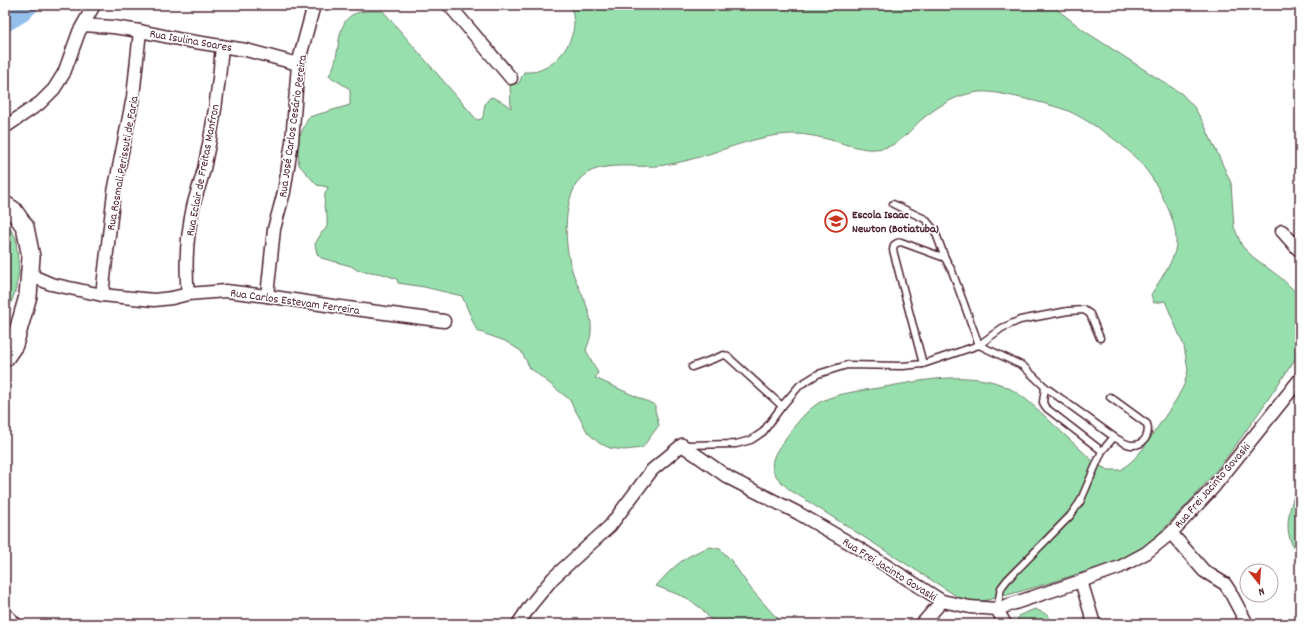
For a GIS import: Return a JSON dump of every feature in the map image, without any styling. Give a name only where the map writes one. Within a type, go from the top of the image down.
[{"type":"main road","points":[[5,205],[13,210],[25,227],[31,257],[28,296],[14,345],[5,358]]},
{"type":"main road","points":[[5,617],[12,624]]},
{"type":"street","points":[[5,126],[40,103],[54,89],[64,72],[83,26],[94,5]]},
{"type":"street","name":"Rua José Carlos Cesário Pereira","points":[[267,296],[274,229],[284,192],[292,142],[298,64],[314,5]]},
{"type":"street","points":[[449,5],[511,78]]},
{"type":"street","name":"Rua Isulina Soares","points":[[83,26],[113,27],[140,31],[183,40],[246,50],[298,64]]},
{"type":"street","name":"Rua Rosmali Perissuti de Faria","points":[[102,295],[114,192],[133,97],[140,31]]},
{"type":"street","name":"Rua Eclair de Freitas Manfron","points":[[188,294],[186,276],[188,239],[193,208],[204,170],[215,116],[222,46]]},
{"type":"street","points":[[1282,232],[1300,250]]},
{"type":"street","name":"Rua Carlos Estevam Ferreira","points":[[30,275],[51,284],[102,295],[154,300],[188,294],[226,291],[444,321]]},
{"type":"street","name":"Rua Frei Jacinto Govaski","points":[[682,445],[730,478],[798,513],[942,602],[997,610],[1081,581],[1120,566],[1146,553],[1170,534],[1212,489],[1300,379]]},
{"type":"street","points":[[518,624],[530,606],[553,578],[610,526],[652,470],[682,445]]},
{"type":"street","points":[[1170,534],[1204,571],[1225,584],[1247,624]]},
{"type":"street","points":[[1081,581],[1094,624]]},
{"type":"street","points":[[922,624],[942,602]]},
{"type":"street","points":[[997,610],[1005,624]]},
{"type":"lane","points":[[893,204],[925,219],[934,231],[952,271],[979,345],[1023,366],[1045,387],[1114,437],[1130,445],[1136,445],[1143,442],[1148,436],[1147,424],[1110,398]]},
{"type":"lane","points":[[923,364],[894,245],[900,242],[945,258]]},
{"type":"lane","points":[[682,445],[736,444],[751,440],[763,432],[782,406],[800,386],[818,374],[847,365],[902,366],[923,364],[979,345],[1002,328],[1020,320],[1068,311],[1084,310],[1090,314],[1100,338]]},
{"type":"lane","points":[[692,367],[724,355],[727,356],[782,406]]},
{"type":"lane","points":[[1045,387],[1043,402],[1045,407],[1102,451]]},
{"type":"lane","points":[[997,610],[1001,588],[1074,511],[1080,502],[1102,451],[1114,437]]},
{"type":"green space","points":[[571,5],[1056,5],[1055,8],[1086,32],[1182,94],[1194,107],[1203,122],[1231,183],[1234,227],[1242,246],[1253,257],[1281,278],[1300,296],[1300,354],[1226,458],[1210,478],[1155,538],[1133,554],[1107,565],[1007,595],[969,604],[790,490],[783,484],[775,473],[772,462],[774,456],[800,419],[810,409],[822,401],[842,394],[936,379],[965,378],[994,382],[1011,389],[1026,399],[1095,463],[1108,470],[1121,470],[1143,449],[1176,400],[1184,385],[1188,370],[1184,346],[1165,301],[1154,303],[1151,295],[1173,258],[1176,239],[1169,210],[1151,177],[1135,157],[1126,149],[1106,133],[1073,113],[1032,100],[995,93],[971,93],[955,98],[934,110],[896,143],[883,148],[865,149],[823,138],[797,134],[779,135],[762,138],[674,163],[656,166],[614,166],[592,170],[584,175],[572,192],[569,202],[566,237],[572,270],[590,316],[591,334],[586,350],[598,373],[595,378],[655,405],[659,425],[642,448],[624,450],[610,448],[599,443],[588,433],[569,399],[530,368],[521,351],[505,341],[477,331],[462,296],[424,287],[398,283],[397,279],[383,274],[357,270],[351,266],[321,258],[317,254],[315,244],[327,226],[327,214],[324,207],[325,194],[328,187],[317,185],[299,165],[297,141],[309,117],[350,105],[350,89],[329,76],[335,64],[340,36],[344,24],[347,19],[356,13],[383,11],[477,120],[482,119],[486,102],[491,97],[499,100],[511,108],[510,84],[519,83],[524,72],[535,71],[551,64],[562,53],[573,32],[574,22]]},
{"type":"green space","points":[[5,221],[16,238],[19,272],[15,292],[5,319]]},
{"type":"green space","points":[[1300,480],[1300,556],[1290,538],[1288,519]]},
{"type":"green space","points":[[710,547],[720,549],[730,559],[751,589],[774,615],[785,624],[714,624],[702,609],[687,598],[656,586],[680,562],[701,550]]},
{"type":"green space","points":[[1035,609],[1048,615],[1053,624],[1015,624],[1020,615]]},
{"type":"waterway","points":[[5,23],[22,13],[30,5]]},
{"type":"place","name":"Escola Isaac Newton (Botiatuba)","points":[[836,221]]}]
